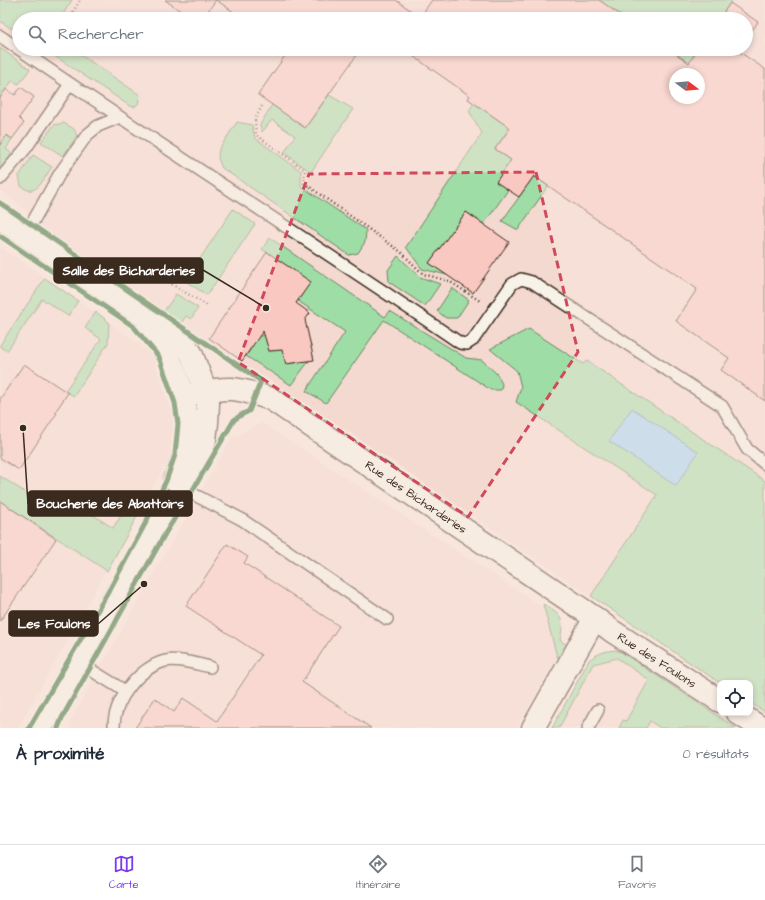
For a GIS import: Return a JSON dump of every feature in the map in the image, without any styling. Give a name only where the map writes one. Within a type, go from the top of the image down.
[{"type":"street","points":[[0,218],[25,234],[137,319],[159,339],[172,362],[183,396],[187,427],[184,454],[166,510]]},
{"type":"street","points":[[41,728],[166,510],[183,490],[199,456],[205,439],[208,423],[208,403],[206,392],[191,353],[182,342],[137,319]]},
{"type":"street","name":"Rue des Bicharderies","points":[[183,396],[233,389],[256,393],[272,399],[595,618]]},
{"type":"street","points":[[533,728],[595,618]]},
{"type":"street","name":"Rue des Foulons","points":[[595,618],[612,631],[717,699]]},
{"type":"street","points":[[743,716],[761,728]]},
{"type":"lane","points":[[0,36],[12,44]]},
{"type":"lane","points":[[29,56],[358,273],[460,343],[467,344],[473,340],[512,284],[521,279],[532,282],[722,406],[747,448],[765,464]]},
{"type":"lane","points":[[0,179],[26,148],[70,84]]},
{"type":"lane","points":[[25,234],[60,173],[87,135],[98,126],[120,116]]},
{"type":"lane","points":[[183,490],[192,493],[241,519],[387,619]]},
{"type":"lane","points":[[114,728],[116,713],[125,691],[147,669],[165,661],[186,662],[210,667]]},
{"type":"lane","points":[[78,662],[125,691]]},
{"type":"lane","points":[[588,728],[598,710]]},
{"type":"path","points":[[73,12],[80,0]]},
{"type":"path","points":[[262,106],[255,119],[256,135],[305,170],[304,183],[401,252],[423,274],[449,281],[494,310]]},
{"type":"path","points":[[168,282],[208,306]]},
{"type":"highlighted area","points":[[536,172],[578,352],[468,517],[238,362],[309,174]]},
{"type":"shaded area","points":[[0,0],[765,0],[765,712],[753,705],[753,680],[717,680],[717,681],[711,678],[319,412],[203,338],[50,234],[14,200],[0,190]]},
{"type":"shaded area","points":[[0,247],[96,312],[151,353],[174,419],[169,458],[18,728],[0,728]]},
{"type":"shaded area","points":[[262,423],[544,608],[557,657],[517,728],[70,728],[70,721],[232,437]]},
{"type":"shaded area","points":[[617,658],[722,728],[558,728],[593,664]]},
{"type":"green space","points":[[0,0],[72,0],[64,12],[12,12],[12,29],[0,21]]},
{"type":"green space","points":[[599,0],[732,0],[724,12],[616,12]]},
{"type":"green space","points":[[0,48],[30,69],[19,84],[12,81],[0,98]]},
{"type":"green space","points":[[55,56],[82,56],[140,95],[138,104],[134,107],[130,106]]},
{"type":"green space","points":[[679,56],[694,56],[689,63]]},
{"type":"green space","points":[[329,95],[353,109],[311,172],[284,153],[295,136],[272,120],[262,132],[260,125],[272,105],[305,128]]},
{"type":"green space","points":[[474,103],[510,128],[495,149],[512,161],[496,182],[508,190],[484,224],[466,212],[429,263],[447,275],[422,269],[406,247],[482,133],[469,111]]},
{"type":"green space","points":[[237,122],[252,125],[255,138],[301,171],[301,186],[366,230],[365,242],[358,253],[349,255],[222,168],[218,158],[219,149]]},
{"type":"green space","points":[[64,123],[74,129],[77,136],[63,156],[41,142],[54,125]]},
{"type":"green space","points":[[0,132],[12,139],[6,149],[12,154],[0,169]]},
{"type":"green space","points":[[33,155],[52,167],[39,186],[31,190],[21,186],[19,176]]},
{"type":"green space","points":[[534,176],[548,186],[518,230],[502,221]]},
{"type":"green space","points":[[233,209],[255,224],[207,295],[185,281]]},
{"type":"green space","points":[[270,238],[385,317],[390,311],[466,358],[482,360],[497,374],[502,384],[501,390],[491,390],[384,320],[326,403],[306,391],[345,332],[298,301],[310,282],[262,249]]},
{"type":"green space","points":[[398,256],[420,277],[440,284],[425,306],[389,282],[388,270]]},
{"type":"green space","points":[[45,278],[78,301],[68,316],[42,299],[7,351],[0,347],[0,345]]},
{"type":"green space","points":[[452,288],[469,300],[457,318],[446,318],[437,311]]},
{"type":"green space","points":[[176,294],[198,308],[191,319],[186,316],[181,323],[164,311]]},
{"type":"green space","points":[[96,312],[109,322],[108,343],[74,396],[65,391],[101,339],[85,328]]},
{"type":"green space","points":[[529,329],[583,364],[587,361],[765,481],[765,712],[753,705],[753,680],[717,681],[591,596],[657,495],[516,402],[521,387],[517,371],[490,349]]},
{"type":"green space","points":[[265,335],[269,351],[282,350],[286,364],[309,361],[291,385],[246,356],[251,349],[246,346],[252,338]]},
{"type":"green space","points":[[0,476],[31,496],[59,493],[113,528],[122,514],[138,515],[107,571],[0,501]]},
{"type":"green space","points":[[543,604],[558,614],[562,622],[560,640],[567,645],[560,659],[557,657]]},
{"type":"green space","points":[[615,650],[621,652],[736,728],[660,728],[650,721],[646,728],[619,728],[623,720],[626,721],[649,680],[617,658],[593,664],[559,728],[552,728],[589,660],[607,651]]},
{"type":"water","points":[[632,408],[698,452],[676,486],[609,441]]},
{"type":"building","points":[[165,0],[216,0],[207,12],[182,12]]},
{"type":"building","points":[[216,0],[396,0],[413,12],[234,12]]},
{"type":"building","points":[[432,0],[599,0],[616,12],[424,12]]},
{"type":"building","points":[[730,3],[743,12],[724,12]]},
{"type":"building","points":[[753,19],[758,22],[753,29]]},
{"type":"building","points":[[285,56],[356,56],[305,128],[258,95]]},
{"type":"building","points":[[413,56],[679,56],[689,63],[694,56],[746,56],[765,69],[765,401],[721,370],[729,358],[676,321],[697,289],[534,176],[519,197],[496,182],[511,160],[495,149],[510,128],[468,99],[470,96]]},
{"type":"building","points":[[21,87],[34,97],[19,118],[24,123],[12,139],[7,135],[0,145],[0,98],[6,89],[15,95]]},
{"type":"building","points":[[466,212],[509,242],[473,293],[429,263]]},
{"type":"building","points":[[267,252],[311,282],[296,303],[310,313],[305,320],[314,360],[286,364],[282,350],[269,351],[263,331],[242,361],[209,338]]},
{"type":"building","points":[[24,364],[68,393],[55,412],[57,413],[19,470],[0,458],[0,399]]},
{"type":"building","points":[[0,501],[56,539],[0,621]]},
{"type":"building","points":[[227,544],[248,557],[244,563],[339,626],[302,682],[371,728],[135,728],[155,698],[174,712],[183,698],[217,721],[261,655],[186,606]]},
{"type":"cycle path","points":[[0,203],[261,381],[249,411],[234,420],[166,532],[62,718],[58,728]]},
{"type":"cycle path","points":[[0,236],[133,326],[159,357],[175,403],[178,424],[175,455],[166,481],[146,522],[111,587],[29,728]]},
{"type":"place","name":"Salle des Bicharderies","points":[[266,308]]},
{"type":"place","name":"Boucherie des Abattoirs","points":[[23,428]]},
{"type":"place","name":"Les Foulons","points":[[144,584]]}]
